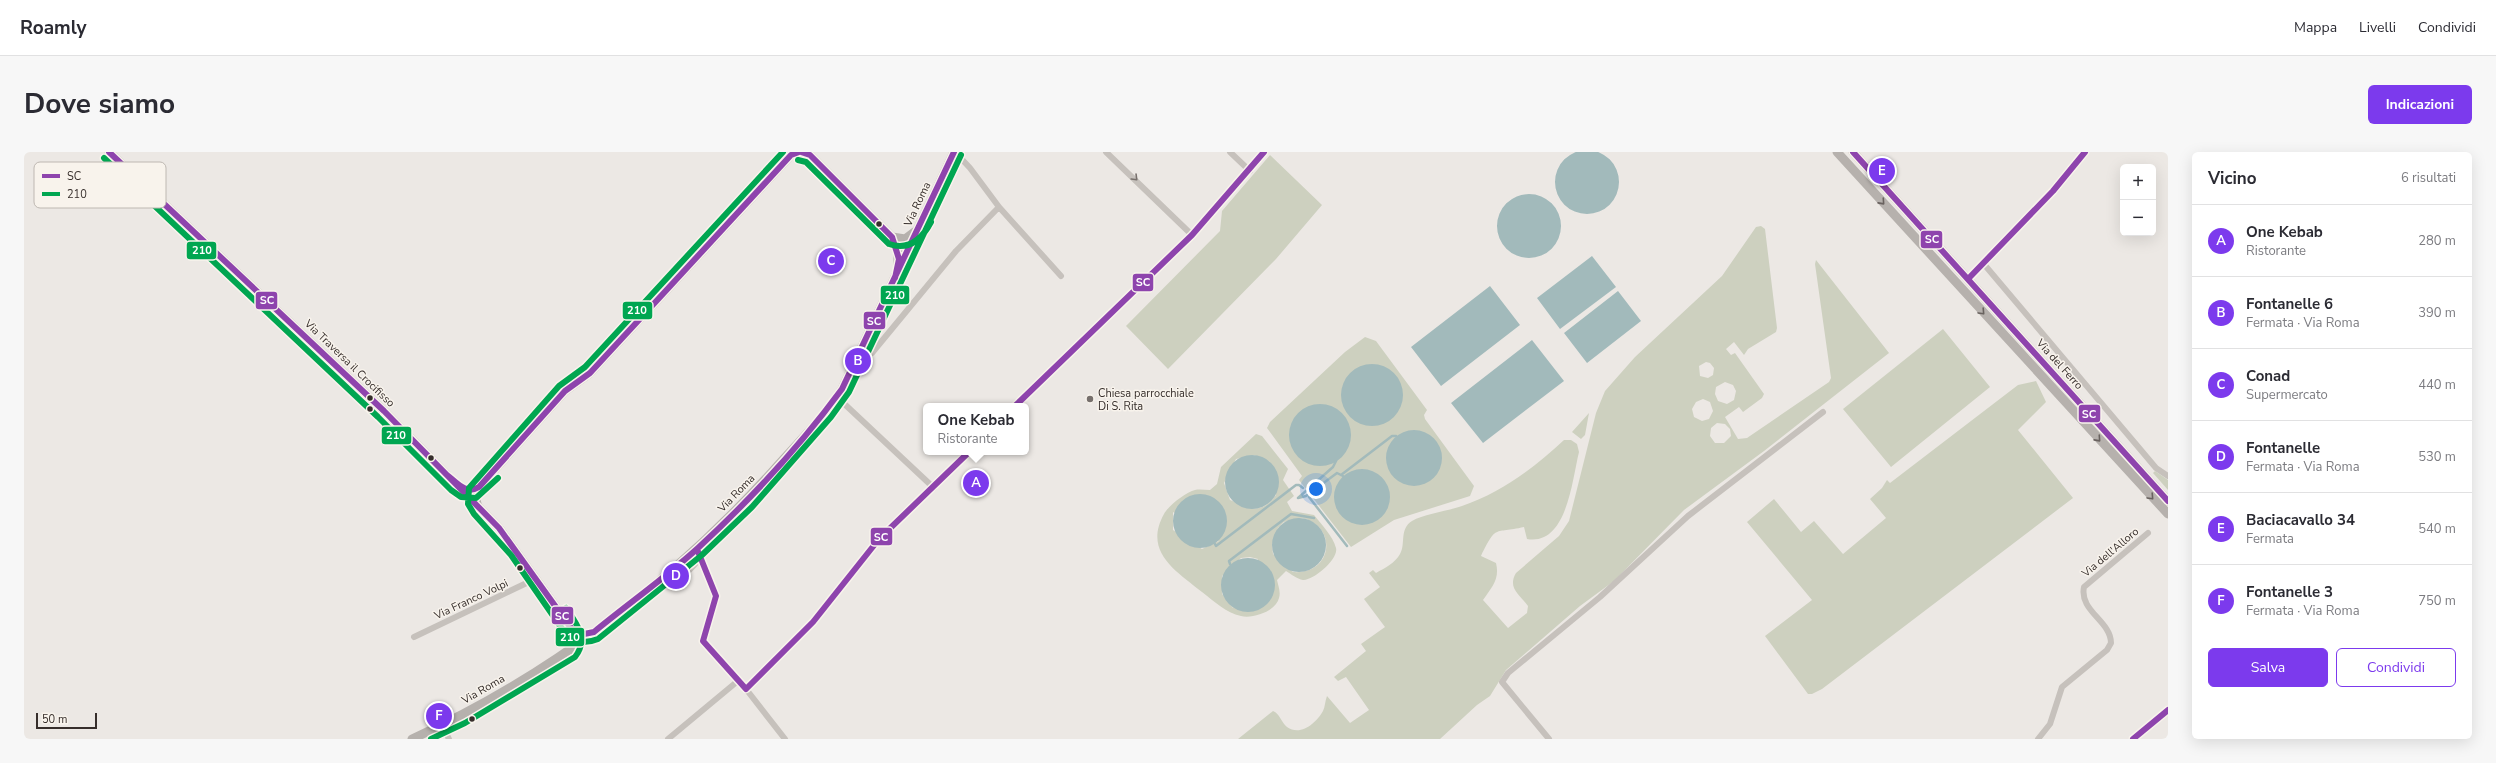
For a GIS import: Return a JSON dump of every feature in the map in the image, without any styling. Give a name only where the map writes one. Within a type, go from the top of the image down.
[{"type":"main road","name":"Via Traversa il Crocifisso","points":[[109,152],[120,162]]},
{"type":"main road","name":"Via Roma","points":[[412,739],[442,725],[543,669],[570,651],[697,550],[746,501],[837,397],[955,152]]},
{"type":"main road","name":"Via del Ferro","points":[[1837,152],[1955,284],[2168,514]]},
{"type":"main road","name":"Via del Ferro","points":[[1853,152],[2167,500]]},
{"type":"main road","points":[[480,509],[475,497],[479,486],[565,391],[590,373],[800,153],[892,237],[899,259],[895,277]]},
{"type":"main road","name":"Via Traversa il Crocifisso","points":[[166,206],[384,411],[480,509],[517,550],[571,628]]},
{"type":"main road","points":[[892,237],[905,239],[920,226]]},
{"type":"main road","points":[[456,484],[469,490],[479,486]]},
{"type":"main road","points":[[571,628],[584,634],[594,632]]},
{"type":"main road","points":[[570,651],[575,641],[571,628]]},
{"type":"street","points":[[955,152],[970,168],[999,207],[1061,276]]},
{"type":"street","points":[[1106,152],[1192,236]]},
{"type":"street","points":[[1230,152],[1250,171]]},
{"type":"street","points":[[1018,403],[1192,236],[1250,171],[1264,152]]},
{"type":"street","points":[[1968,279],[2053,191],[2085,152]]},
{"type":"street","points":[[859,350],[865,353],[872,353],[956,251],[999,207]]},
{"type":"street","name":"Via del Ferro","points":[[1984,263],[2156,468],[2168,476]]},
{"type":"street","points":[[837,397],[934,488]]},
{"type":"street","points":[[1549,739],[1502,682],[1508,673],[1600,597],[1688,516],[1823,412]]},
{"type":"street","points":[[746,689],[813,622],[879,539],[934,488],[966,455]]},
{"type":"street","name":"Via dell'Alloro","points":[[2038,739],[2050,724],[2062,687],[2107,650],[2111,643],[2108,633],[2085,602],[2084,587],[2148,533]]},
{"type":"street","points":[[697,550],[716,596],[703,641],[739,680],[785,739]]},
{"type":"street","points":[[652,586],[671,584],[691,569],[700,558]]},
{"type":"street","name":"Via Franco Volpi","points":[[414,637],[536,579]]},
{"type":"street","points":[[668,739],[739,680]]},
{"type":"street","points":[[2133,739],[2168,710]]},
{"type":"street","points":[[442,725],[449,739]]},
{"type":"green space","points":[[1270,155],[1322,205],[1276,259],[1168,369],[1126,326],[1220,231],[1222,211]]},
{"type":"green space","points":[[1761,226],[1765,229],[1777,328],[1776,332],[1748,349],[1744,355],[1734,342],[1726,349],[1731,355],[1735,353],[1764,394],[1762,398],[1743,412],[1739,407],[1725,417],[1738,439],[1747,438],[1829,382],[1831,378],[1815,264],[1816,260],[1889,353],[1764,451],[1684,510],[1614,581],[1580,606],[1506,670],[1490,696],[1477,705],[1440,739],[1238,739],[1273,711],[1287,727],[1292,730],[1308,727],[1317,720],[1323,711],[1327,696],[1350,723],[1369,710],[1346,677],[1338,681],[1334,677],[1366,651],[1361,644],[1385,627],[1364,599],[1380,587],[1369,573],[1373,570],[1376,573],[1390,565],[1398,557],[1402,550],[1405,528],[1412,521],[1423,516],[1476,501],[1504,487],[1529,470],[1564,440],[1571,440],[1577,444],[1579,452],[1570,494],[1559,522],[1551,532],[1540,538],[1527,539],[1524,527],[1497,532],[1490,539],[1481,556],[1496,563],[1497,569],[1494,583],[1483,600],[1508,628],[1527,613],[1528,606],[1514,587],[1514,578],[1516,573],[1559,536],[1569,521],[1596,413],[1605,391],[1635,357],[1722,276],[1756,227]],"holes":[[[1706,362],[1710,363],[1714,368],[1713,375],[1708,378],[1700,376],[1699,366]],[[1725,382],[1733,385],[1736,391],[1734,400],[1727,404],[1718,401],[1715,394],[1716,387]],[[1703,399],[1710,402],[1713,411],[1709,419],[1702,421],[1694,417],[1692,409],[1696,402]],[[1717,423],[1725,424],[1730,429],[1731,436],[1724,443],[1715,443],[1710,436],[1711,428]]]},
{"type":"green space","points":[[1943,329],[1990,387],[1891,467],[1843,409]]},
{"type":"green space","points":[[1365,337],[1376,341],[1427,410],[1424,415],[1425,419],[1474,486],[1470,496],[1394,520],[1351,547],[1299,480],[1302,476],[1267,428],[1270,422],[1345,352]]},
{"type":"green space","points":[[2036,381],[2046,402],[2018,430],[2073,498],[1822,689],[1812,694],[1808,694],[1765,636],[1812,600],[1747,522],[1774,499],[1801,532],[1814,521],[1843,554],[1886,518],[1870,499],[1882,488],[1887,480],[1890,483],[2018,385]]},
{"type":"green space","points":[[1589,413],[1585,435],[1581,439],[1572,432]]},
{"type":"green space","points":[[1256,434],[1262,436],[1288,469],[1283,480],[1294,496],[1287,502],[1292,511],[1314,515],[1330,535],[1336,548],[1334,558],[1313,577],[1303,580],[1296,578],[1286,571],[1277,580],[1280,593],[1277,603],[1269,610],[1258,615],[1246,617],[1241,616],[1220,606],[1173,568],[1165,559],[1160,550],[1157,539],[1159,527],[1164,514],[1169,507],[1191,491],[1210,490],[1217,484],[1221,467]],"holes":[[[1254,455],[1270,462],[1276,495],[1265,506],[1254,508],[1243,506],[1230,500],[1224,483],[1236,459]],[[1173,512],[1219,541],[1202,549],[1173,530]],[[1302,518],[1314,523],[1322,531],[1326,540],[1326,550],[1323,559],[1316,566],[1306,571],[1293,572],[1273,554],[1272,545],[1278,528],[1284,522]],[[1250,557],[1258,559],[1233,608],[1222,594],[1222,576],[1241,558]]]},
{"type":"green space","points":[[2155,471],[2168,480],[2168,490],[2153,473]]},
{"type":"water","points":[[1587,150],[1605,156],[1613,164],[1619,182],[1613,200],[1605,208],[1587,214],[1569,208],[1561,200],[1555,182],[1561,164],[1569,156]]},
{"type":"water","points":[[1529,194],[1541,196],[1552,203],[1559,214],[1561,226],[1559,238],[1552,249],[1541,256],[1529,258],[1517,256],[1506,249],[1499,238],[1497,226],[1499,214],[1506,203],[1517,196]]},
{"type":"water","points":[[1592,256],[1616,287],[1560,329],[1537,298]]},
{"type":"water","points":[[1490,286],[1520,325],[1441,386],[1411,347]]},
{"type":"water","points":[[1618,291],[1641,321],[1587,363],[1564,333]]},
{"type":"water","points":[[1532,340],[1564,381],[1483,443],[1451,403]]},
{"type":"water","points":[[1366,364],[1378,364],[1394,373],[1401,383],[1403,395],[1401,407],[1394,417],[1378,426],[1366,426],[1355,421],[1346,412],[1341,401],[1341,389],[1346,378],[1355,369]]},
{"type":"water","points":[[1314,404],[1326,404],[1342,413],[1349,423],[1351,435],[1349,447],[1342,457],[1326,466],[1314,466],[1303,461],[1294,452],[1289,441],[1289,429],[1294,418],[1303,409]]},
{"type":"water","points":[[1408,430],[1420,430],[1430,434],[1438,442],[1442,452],[1442,464],[1438,474],[1430,482],[1420,486],[1408,486],[1398,482],[1390,474],[1386,464],[1386,452],[1390,442],[1398,434]]},
{"type":"water","points":[[1247,455],[1257,455],[1267,459],[1275,467],[1279,477],[1279,487],[1275,497],[1267,505],[1257,509],[1247,509],[1237,505],[1229,497],[1225,487],[1225,477],[1229,467],[1237,459]]},
{"type":"water","points":[[1356,469],[1368,469],[1378,473],[1386,481],[1390,491],[1390,503],[1386,513],[1378,521],[1368,525],[1356,525],[1346,521],[1338,513],[1334,503],[1334,491],[1338,481],[1346,473]]},
{"type":"water","points":[[1195,494],[1205,494],[1215,498],[1223,506],[1227,516],[1227,526],[1223,536],[1215,544],[1205,548],[1195,548],[1185,544],[1177,536],[1173,526],[1173,516],[1177,506],[1185,498]]},
{"type":"water","points":[[1294,518],[1304,518],[1314,522],[1322,530],[1326,540],[1326,550],[1322,560],[1314,568],[1304,572],[1294,572],[1284,568],[1276,560],[1272,550],[1272,540],[1276,530],[1284,522]]},
{"type":"water","points":[[1243,558],[1253,558],[1263,562],[1271,570],[1275,580],[1275,590],[1271,600],[1263,608],[1253,612],[1243,612],[1233,608],[1225,600],[1221,590],[1221,580],[1225,570],[1233,562]]},
{"type":"waterway","points":[[1341,475],[1392,436],[1396,436]]},
{"type":"waterway","points":[[1298,498],[1333,467],[1336,461]]},
{"type":"waterway","points":[[1298,498],[1306,496],[1337,473],[1343,476]]},
{"type":"waterway","points":[[1215,544],[1216,546],[1296,485],[1303,488]]},
{"type":"waterway","points":[[1309,497],[1347,546]]},
{"type":"waterway","points":[[1230,564],[1229,561],[1291,514],[1314,518]]},
{"type":"transit line","name":"SC","points":[[109,152],[120,162]]},
{"type":"transit line","name":"210","points":[[783,152],[585,367],[559,386],[469,488],[468,504],[474,514],[511,555],[565,633],[577,640],[585,642],[598,639],[702,555],[752,507],[831,417],[849,392],[961,155]]},
{"type":"transit line","name":"SC","points":[[447,475],[466,489],[470,490],[479,487],[565,391],[590,373],[791,155],[799,152]]},
{"type":"transit line","name":"SC","points":[[801,152],[810,155],[892,237],[899,259],[895,278]]},
{"type":"transit line","name":"SC","points":[[166,206],[384,411],[499,528],[571,628],[584,634],[594,632],[673,570],[698,548],[737,511],[774,472],[826,410],[842,389],[954,152]]},
{"type":"transit line","name":"SC","points":[[1018,403],[1192,235],[1264,152]]},
{"type":"transit line","name":"SC","points":[[1853,152],[2168,501]]},
{"type":"transit line","name":"SC","points":[[1968,279],[2053,191],[2085,152]]},
{"type":"transit line","name":"210","points":[[104,158],[108,162]]},
{"type":"transit line","name":"210","points":[[798,160],[806,162],[889,244],[896,246],[909,245],[923,234],[931,222]]},
{"type":"transit line","name":"210","points":[[157,208],[378,417],[451,490],[461,497],[476,498],[498,478]]},
{"type":"transit line","name":"SC","points":[[697,549],[716,596],[703,641],[746,689],[813,622],[879,539],[966,455]]},
{"type":"transit line","name":"210","points":[[431,739],[465,723],[575,657],[581,644],[580,632],[566,608]]},
{"type":"transit line","name":"SC","points":[[2133,739],[2168,710]]},
{"type":"place","name":"Baciacavallo 34","points":[[1882,171]]},
{"type":"place","name":"Conad","points":[[831,261]]},
{"type":"place","name":"Fontanelle 6","points":[[858,361]]},
{"type":"place","name":"Chiesa parrocchiale Di S. Rita","points":[[1090,399]]},
{"type":"place","name":"One Kebab","points":[[976,483]]},
{"type":"place","name":"Fontanelle","points":[[676,576]]},
{"type":"place","name":"Fontanelle 3","points":[[439,716]]}]
